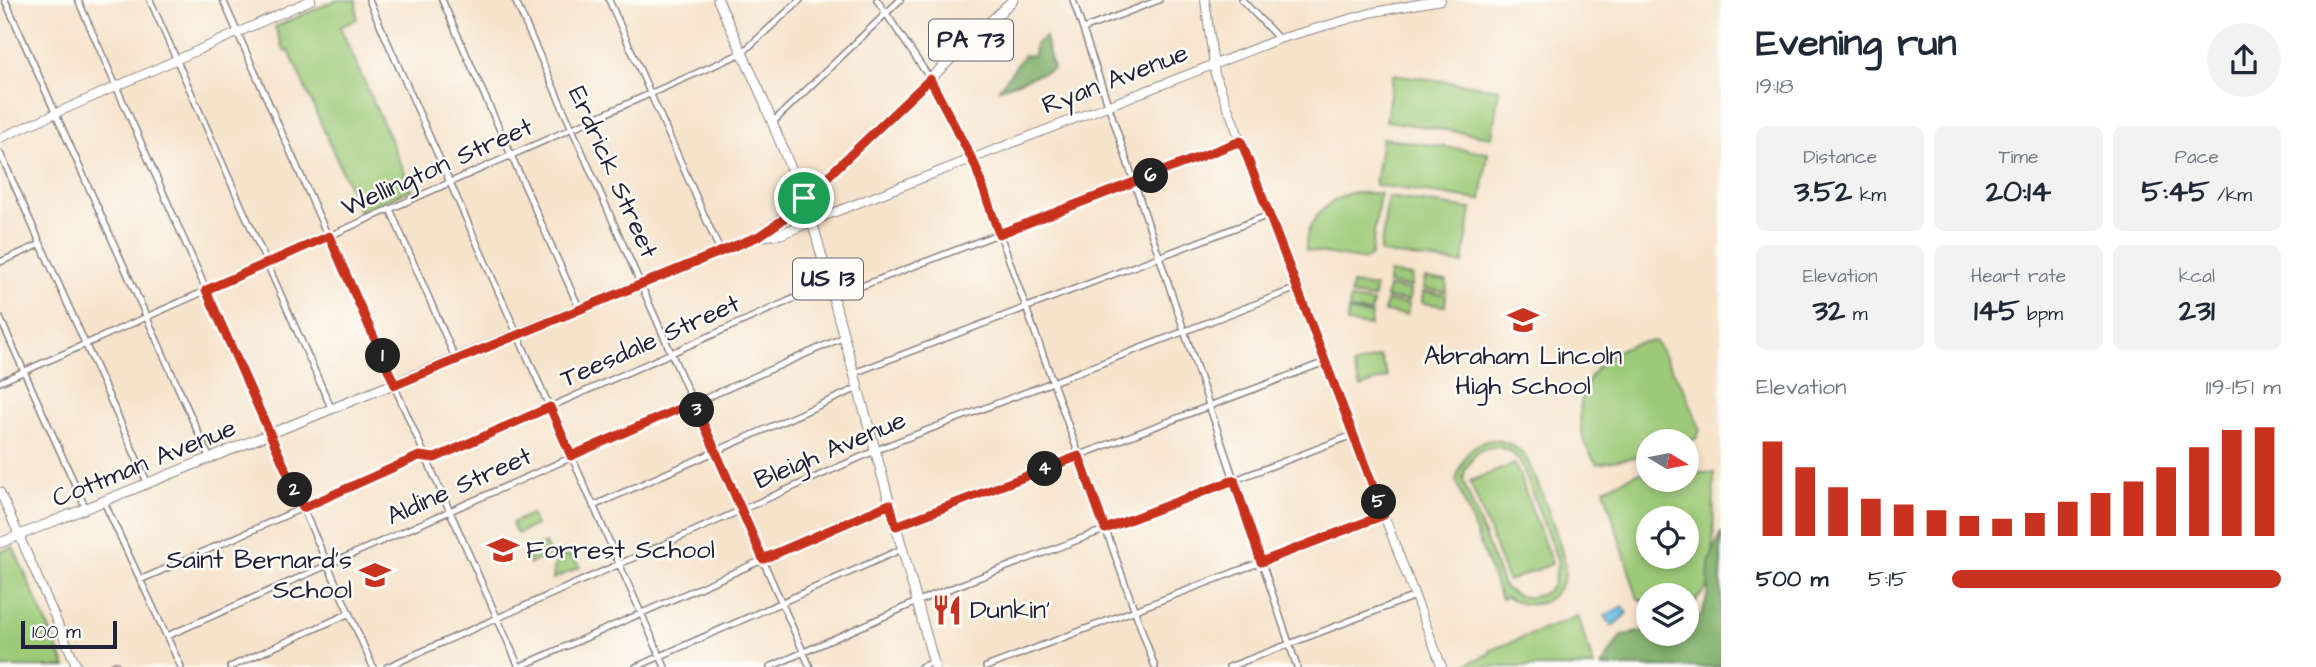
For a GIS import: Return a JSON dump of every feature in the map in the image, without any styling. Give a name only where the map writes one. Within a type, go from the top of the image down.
[{"type":"main road","name":"US 13","points":[[718,0],[773,122],[812,221],[934,664]]},
{"type":"main road","name":"Cottman Avenue","points":[[0,544],[759,236],[804,198],[1013,0]]},
{"type":"main road","points":[[759,236],[781,233],[812,221]]},
{"type":"street","points":[[5,0],[210,460]]},
{"type":"street","points":[[78,0],[373,667]]},
{"type":"street","points":[[150,0],[332,410]]},
{"type":"street","points":[[223,0],[519,667],[890,504]]},
{"type":"street","points":[[0,138],[237,33],[297,3],[311,0]]},
{"type":"street","points":[[369,0],[665,667]]},
{"type":"street","points":[[442,0],[580,310]]},
{"type":"street","name":"Erdrick Street","points":[[514,0],[810,667]]},
{"type":"street","points":[[609,0],[721,253]]},
{"type":"street","name":"Wellington Street","points":[[0,382],[742,53],[800,0]]},
{"type":"street","points":[[877,0],[930,79],[971,158],[1155,667]]},
{"type":"street","points":[[773,122],[900,0]]},
{"type":"street","points":[[1073,0],[1297,667]]},
{"type":"street","points":[[1083,29],[1159,0]]},
{"type":"street","points":[[1205,0],[1215,74],[1442,667]]},
{"type":"street","points":[[1242,0],[1279,39]]},
{"type":"street","name":"Ryan Avenue","points":[[812,221],[1279,39],[1374,12],[1441,0]]},
{"type":"street","points":[[833,297],[1241,141]]},
{"type":"street","points":[[0,153],[148,484]]},
{"type":"street","points":[[390,209],[456,360]]},
{"type":"street","points":[[854,373],[1269,215]]},
{"type":"street","points":[[0,262],[41,244]]},
{"type":"street","name":"Teesdale Street","points":[[139,580],[419,456],[435,458],[829,283]]},
{"type":"street","name":"Bleigh Avenue","points":[[387,667],[875,450],[1297,288]]},
{"type":"street","points":[[0,318],[86,509]]},
{"type":"street","name":"Aldine Street","points":[[167,636],[844,337]]},
{"type":"street","points":[[896,526],[1325,362]]},
{"type":"street","points":[[593,506],[858,388]]},
{"type":"street","points":[[770,667],[917,602],[1353,435]]},
{"type":"street","points":[[0,492],[77,667]]},
{"type":"street","points":[[103,502],[181,667]]},
{"type":"street","points":[[986,667],[1384,515]]},
{"type":"street","points":[[636,667],[902,549]]},
{"type":"street","points":[[1229,667],[1415,596]]},
{"type":"street","points":[[230,667],[350,613]]},
{"type":"street","points":[[921,667],[934,664]]},
{"type":"green space","points":[[336,0],[356,0],[357,19],[340,27],[412,189],[360,212],[289,51],[285,52],[275,27]]},
{"type":"green space","points":[[1045,37],[1053,69],[999,89],[1024,55],[1034,56],[1035,44]]},
{"type":"green space","points":[[1393,74],[1499,89],[1492,137],[1386,121]]},
{"type":"green space","points":[[1382,138],[1488,153],[1481,200],[1375,185]]},
{"type":"green space","points":[[1350,193],[1380,193],[1371,255],[1365,260],[1306,250],[1312,222],[1332,202]]},
{"type":"green space","points":[[1388,197],[1471,209],[1463,264],[1380,253]]},
{"type":"green space","points":[[1389,273],[1412,276],[1411,287],[1388,284]]},
{"type":"green space","points":[[1425,278],[1447,281],[1446,292],[1423,289]]},
{"type":"green space","points":[[1352,284],[1375,287],[1374,298],[1351,295]]},
{"type":"green space","points":[[1388,287],[1410,290],[1409,301],[1386,298]]},
{"type":"green space","points":[[1423,292],[1446,295],[1445,306],[1422,303]]},
{"type":"green space","points":[[1350,299],[1373,302],[1371,313],[1349,310]]},
{"type":"green space","points":[[1386,301],[1409,304],[1407,315],[1384,312]]},
{"type":"green space","points":[[1349,312],[1372,315],[1370,326],[1347,323]]},
{"type":"green space","points":[[1655,341],[1685,391],[1700,429],[1699,432],[1699,429],[1636,429],[1636,457],[1597,464],[1586,444],[1580,423],[1581,403],[1587,384],[1598,367],[1613,353],[1632,344]]},
{"type":"green space","points":[[1380,356],[1388,377],[1361,387],[1353,366]]},
{"type":"green space","points":[[1497,440],[1512,445],[1525,456],[1556,533],[1565,564],[1565,574],[1556,592],[1537,604],[1516,602],[1506,597],[1501,599],[1456,480],[1464,458],[1474,447]],"holes":[[[1499,447],[1511,452],[1521,463],[1558,562],[1553,586],[1534,597],[1522,597],[1503,586],[1463,480],[1465,469],[1478,451]]]},
{"type":"green space","points":[[1515,464],[1552,564],[1508,581],[1470,481]]},
{"type":"green space","points":[[1699,473],[1714,473],[1713,581],[1699,597],[1699,583],[1636,583],[1636,593],[1604,489],[1636,474],[1636,492],[1699,492]]},
{"type":"green space","points":[[531,514],[536,525],[517,534],[512,523]]},
{"type":"green space","points":[[1721,532],[1721,667],[1601,667],[1621,636],[1636,633],[1636,646],[1699,646],[1699,617],[1702,615],[1708,593],[1709,563]]},
{"type":"green space","points":[[545,543],[550,555],[530,564],[525,552]]},
{"type":"green space","points":[[13,547],[66,667],[0,667],[0,552]]},
{"type":"green space","points":[[561,555],[572,557],[580,567],[553,579],[554,568]]},
{"type":"green space","points":[[1578,616],[1594,667],[1460,667],[1489,654],[1491,650]]},
{"type":"water","points":[[1623,606],[1627,613],[1612,627],[1605,616]]},
{"type":"place","name":"Abraham Lincoln High School","points":[[1523,320]]},
{"type":"place","name":"Forrest School","points":[[503,550]]},
{"type":"place","name":"Saint Bernard's School","points":[[375,575]]},
{"type":"place","name":"Dunkin'","points":[[947,610]]},
{"type":"route","points":[[930,79],[975,165],[999,234],[1241,141],[1384,515],[1261,562],[1234,480],[1105,529],[1079,456],[896,526],[890,504],[763,559],[694,402],[571,456],[550,407],[435,458],[419,456],[303,508],[206,290],[329,236],[395,385],[747,242],[770,229],[804,198],[930,79]]}]
